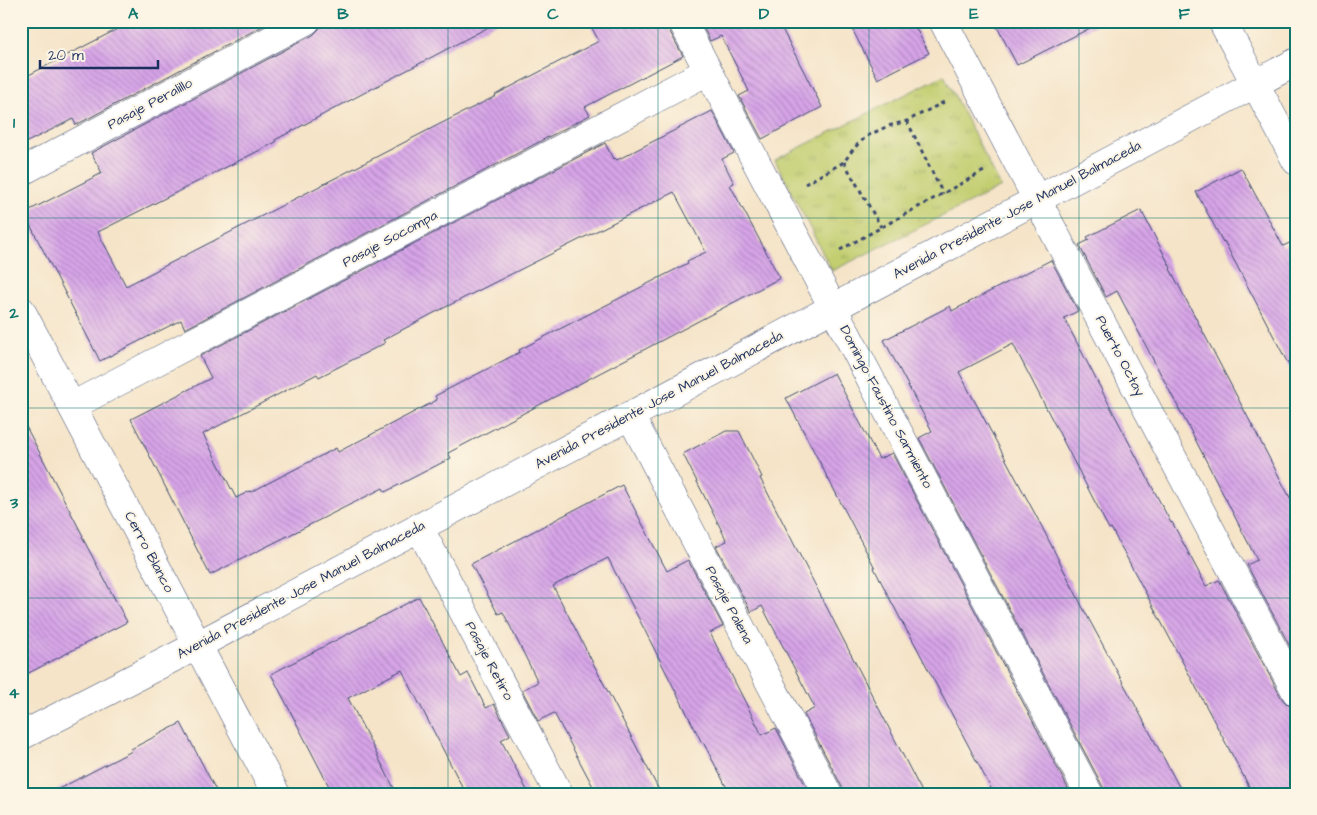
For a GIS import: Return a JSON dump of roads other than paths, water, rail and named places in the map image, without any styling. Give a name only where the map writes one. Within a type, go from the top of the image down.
[{"type":"street","name":"Pasaje Peralillo","points":[[21,172],[306,21]]},
{"type":"street","name":"Domingo Faustino Sarmiento","points":[[682,21],[1089,794]]},
{"type":"street","name":"Puerto Octay","points":[[943,21],[1296,692]]},
{"type":"street","points":[[1222,21],[1296,161]]},
{"type":"street","name":"Avenida Presidente Jose Manuel Balmaceda","points":[[21,736],[198,645],[1296,62]]},
{"type":"street","name":"Pasaje Socompa","points":[[72,406],[708,71]]},
{"type":"street","name":"Cerro Blanco","points":[[21,310],[276,794]]},
{"type":"street","name":"Pasaje Palena","points":[[630,415],[828,794]]},
{"type":"street","name":"Pasaje Retiro","points":[[419,527],[559,794]]}]
